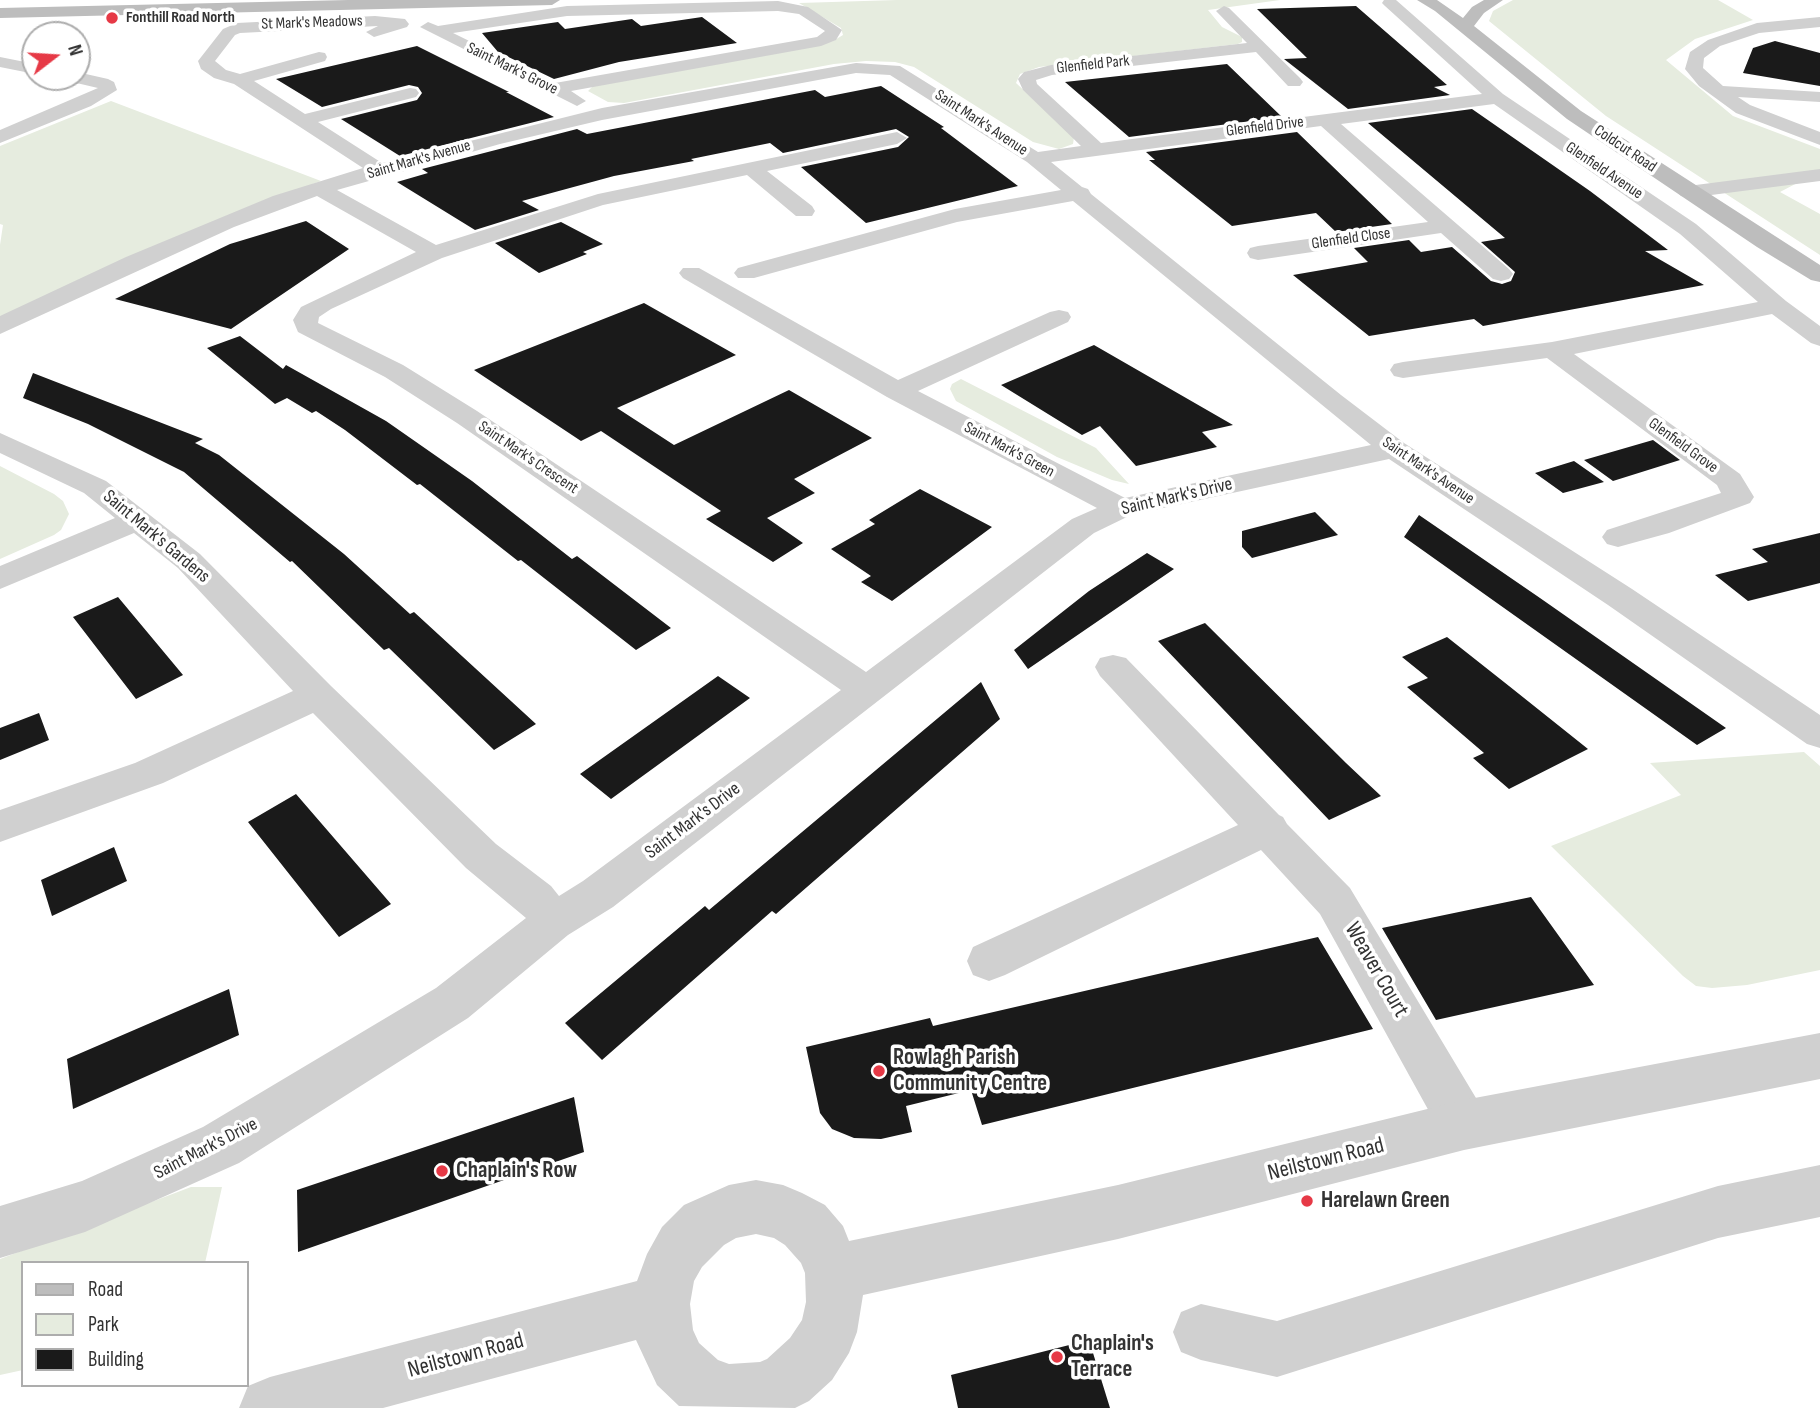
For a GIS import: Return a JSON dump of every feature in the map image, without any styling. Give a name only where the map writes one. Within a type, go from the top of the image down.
[{"type":"main road","points":[[0,13],[552,0]]},
{"type":"main road","points":[[1464,27],[1478,10],[1494,0]]},
{"type":"main road","name":"Coldcut Road","points":[[1434,3],[1574,115],[1688,192],[1820,275]]},
{"type":"street","name":"Glenfield Avenue","points":[[1390,3],[1497,98],[1688,229],[1777,306],[1820,338]]},
{"type":"street","name":"Saint Mark's Grove","points":[[554,89],[821,41],[830,37],[834,30],[803,9],[778,6],[568,11],[428,27],[602,114]]},
{"type":"street","points":[[1224,11],[1294,82]]},
{"type":"street","name":"St Mark's Meadows","points":[[374,32],[401,24],[375,21],[237,28],[229,32],[206,61],[207,65],[220,74],[240,80],[379,170]]},
{"type":"street","points":[[1820,22],[1757,28],[1702,49],[1696,55],[1694,68],[1717,91],[1743,109],[1820,139]]},
{"type":"street","name":"Glenfield Park","points":[[1095,148],[1029,86],[1027,79],[1030,76],[1051,70],[1259,47]]},
{"type":"street","points":[[240,80],[319,57]]},
{"type":"street","points":[[0,62],[21,66]]},
{"type":"street","name":"Saint Mark's Avenue","points":[[0,326],[214,227],[379,170],[496,138],[602,114],[856,68],[882,67],[905,74],[1034,158],[1394,449],[1620,597],[1820,734]]},
{"type":"street","points":[[0,137],[108,90],[108,86],[91,81]]},
{"type":"street","points":[[1717,91],[1820,97]]},
{"type":"street","points":[[304,120],[410,93]]},
{"type":"street","name":"Glenfield Drive","points":[[1034,158],[1497,98]]},
{"type":"street","points":[[1325,120],[1501,274]]},
{"type":"street","name":"Saint Mark's Crescent","points":[[867,690],[832,669],[430,393],[307,327],[305,320],[310,312],[323,304],[434,253],[598,200],[897,138]]},
{"type":"street","points":[[751,168],[848,245]]},
{"type":"street","points":[[1688,192],[1820,175]]},
{"type":"street","points":[[319,189],[434,253]]},
{"type":"street","points":[[746,273],[955,216],[1081,194]]},
{"type":"street","name":"Glenfield Close","points":[[1258,253],[1445,226]]},
{"type":"street","name":"Saint Mark's Green","points":[[691,273],[897,391],[1121,508]]},
{"type":"street","points":[[1403,370],[1552,350],[1777,306]]},
{"type":"street","points":[[897,391],[1059,317]]},
{"type":"street","name":"Glenfield Grove","points":[[1552,350],[1728,480],[1739,497],[1658,526],[1618,537]]},
{"type":"street","name":"Saint Mark's Gardens","points":[[0,442],[95,487],[189,561],[318,695],[481,856],[536,899],[553,922]]},
{"type":"street","name":"Saint Mark's Drive","points":[[0,1232],[85,1206],[221,1145],[452,1003],[553,922],[598,894],[1074,533],[1121,508],[1394,449]]},
{"type":"street","points":[[0,578],[137,520]]},
{"type":"street","name":"Weaver Court","points":[[1113,667],[1269,828],[1335,901],[1464,1125]]},
{"type":"street","points":[[0,826],[149,773],[318,695]]},
{"type":"street","points":[[989,961],[1269,828]]},
{"type":"street","name":"Neilstown Road","points":[[834,1273],[1118,1212],[1464,1125],[1820,1056]]},
{"type":"street","points":[[1201,1332],[1277,1349],[1718,1212],[1820,1191]]},
{"type":"street","points":[[756,1207],[783,1212],[806,1225],[823,1246],[834,1273],[835,1302],[828,1332],[811,1359],[762,1400],[700,1385],[678,1364],[664,1335],[661,1304],[667,1274],[682,1247],[704,1225],[729,1212],[756,1207]]},
{"type":"street","name":"Neilstown Road","points":[[270,1408],[661,1304]]},
{"type":"green space","points":[[897,0],[1280,0],[1208,10],[1222,27],[1242,37],[1242,42],[1238,44],[1039,67],[1020,74],[1016,83],[1074,137],[1073,144],[1059,149],[1033,142],[914,67],[895,62],[834,64],[624,103],[608,102],[588,91],[593,86],[833,41],[843,35],[841,28],[799,3]]},
{"type":"green space","points":[[1513,0],[1718,0],[1753,20],[1695,39],[1666,60],[1733,116],[1820,149],[1820,171],[1780,192],[1820,214],[1820,255],[1606,116],[1489,21],[1493,11]]},
{"type":"green space","points":[[111,101],[321,181],[245,209],[0,318],[0,245],[3,225],[0,224],[0,146]]},
{"type":"green space","points":[[961,379],[1096,448],[1129,484],[1112,480],[1057,457],[956,401],[950,389],[952,384]]},
{"type":"green space","points":[[0,466],[54,494],[63,501],[69,514],[61,530],[54,535],[0,559]]},
{"type":"green space","points":[[1804,752],[1820,766],[1820,970],[1747,985],[1712,988],[1696,986],[1551,846],[1681,795],[1650,763]]},
{"type":"green space","points":[[191,1187],[222,1187],[205,1261],[21,1261],[21,1370],[0,1375],[0,1259]]},
{"type":"building","points":[[1356,6],[1447,85],[1434,87],[1450,95],[1348,109],[1284,59],[1307,58],[1257,9]]},
{"type":"building","points":[[702,17],[737,43],[619,62],[554,79],[498,52],[482,33],[558,22],[565,29],[632,19],[641,26]]},
{"type":"building","points":[[1775,41],[1820,53],[1820,86],[1743,73],[1753,48]]},
{"type":"building","points":[[417,46],[554,117],[400,156],[341,119],[417,100],[422,93],[418,87],[409,85],[322,107],[276,79]]},
{"type":"building","points":[[1227,64],[1282,117],[1129,137],[1065,82]]},
{"type":"building","points":[[881,86],[944,127],[941,128],[1018,186],[866,223],[801,167],[898,147],[909,137],[896,129],[783,153],[770,143],[614,176],[522,201],[539,210],[475,230],[397,182],[428,173],[422,169],[577,129],[587,134],[815,90],[825,97]]},
{"type":"building","points":[[1472,109],[1590,191],[1668,250],[1645,251],[1704,285],[1483,326],[1474,319],[1369,336],[1293,275],[1368,262],[1354,248],[1409,240],[1421,252],[1452,247],[1491,281],[1502,284],[1511,281],[1515,272],[1481,242],[1505,238],[1368,123]]},
{"type":"building","points":[[1297,132],[1392,224],[1336,232],[1316,213],[1232,226],[1149,160],[1155,160],[1146,152]]},
{"type":"building","points":[[306,221],[349,249],[231,329],[115,299],[230,244]]},
{"type":"building","points":[[561,222],[603,244],[583,252],[587,254],[539,273],[495,243]]},
{"type":"building","points":[[644,303],[736,355],[617,408],[674,445],[789,390],[872,438],[794,479],[815,493],[767,518],[803,543],[773,562],[706,519],[721,511],[601,431],[581,441],[474,370]]},
{"type":"building","points":[[240,336],[283,369],[286,365],[386,421],[472,481],[572,559],[577,556],[671,628],[636,650],[521,560],[518,561],[420,484],[417,485],[345,430],[316,411],[312,413],[287,398],[275,404],[207,348]]},
{"type":"building","points":[[1094,345],[1233,425],[1202,432],[1217,447],[1136,466],[1100,426],[1082,435],[1001,385]]},
{"type":"building","points":[[33,373],[203,439],[195,443],[219,455],[344,554],[410,614],[414,612],[536,724],[494,750],[389,648],[384,650],[292,561],[184,472],[88,424],[23,398]]},
{"type":"building","points":[[1653,440],[1680,460],[1613,481],[1584,460]]},
{"type":"building","points":[[1574,461],[1604,482],[1563,493],[1535,473]]},
{"type":"building","points":[[920,489],[992,527],[892,601],[861,582],[871,576],[831,549],[875,524],[869,520]]},
{"type":"building","points":[[1315,512],[1338,535],[1252,558],[1242,547],[1242,531]]},
{"type":"building","points":[[1419,515],[1726,728],[1697,745],[1404,537]]},
{"type":"building","points":[[1820,533],[1820,583],[1748,601],[1715,575],[1768,562],[1752,549]]},
{"type":"building","points":[[1147,553],[1174,569],[1028,669],[1014,650],[1089,591]]},
{"type":"building","points":[[118,597],[183,675],[136,699],[73,617]]},
{"type":"building","points":[[1205,623],[1381,796],[1329,820],[1158,641]]},
{"type":"building","points":[[1447,637],[1588,749],[1509,789],[1473,758],[1484,753],[1407,687],[1428,678],[1402,657]]},
{"type":"building","points":[[718,676],[750,698],[611,799],[580,774]]},
{"type":"building","points":[[981,682],[1000,719],[776,914],[772,911],[602,1060],[565,1023],[705,906],[709,910]]},
{"type":"building","points":[[39,713],[49,740],[0,760],[0,728]]},
{"type":"building","points":[[296,794],[391,904],[339,937],[248,822]]},
{"type":"building","points":[[114,847],[127,881],[52,916],[41,880]]},
{"type":"building","points":[[1531,897],[1594,985],[1436,1020],[1382,928]]},
{"type":"building","points":[[1318,937],[1373,1029],[982,1125],[971,1090],[906,1106],[912,1132],[881,1139],[854,1138],[832,1129],[820,1113],[806,1047],[930,1018],[933,1026]]},
{"type":"building","points":[[229,989],[239,1035],[73,1109],[67,1059]]},
{"type":"building","name":"Chaplain's Row","points":[[574,1097],[584,1152],[298,1252],[297,1190]]},
{"type":"building","name":"Chaplain's Terrace","points":[[1089,1340],[1110,1408],[958,1408],[951,1375]]},
{"type":"place","name":"Fonthill Road North","points":[[112,18]]},
{"type":"place","name":"Rowlagh Parish Community Centre","points":[[879,1071]]},
{"type":"place","name":"Chaplain's Row","points":[[442,1171]]},
{"type":"place","name":"Harelawn Green","points":[[1307,1201]]},
{"type":"place","name":"Chaplain's Terrace","points":[[1057,1357]]}]
